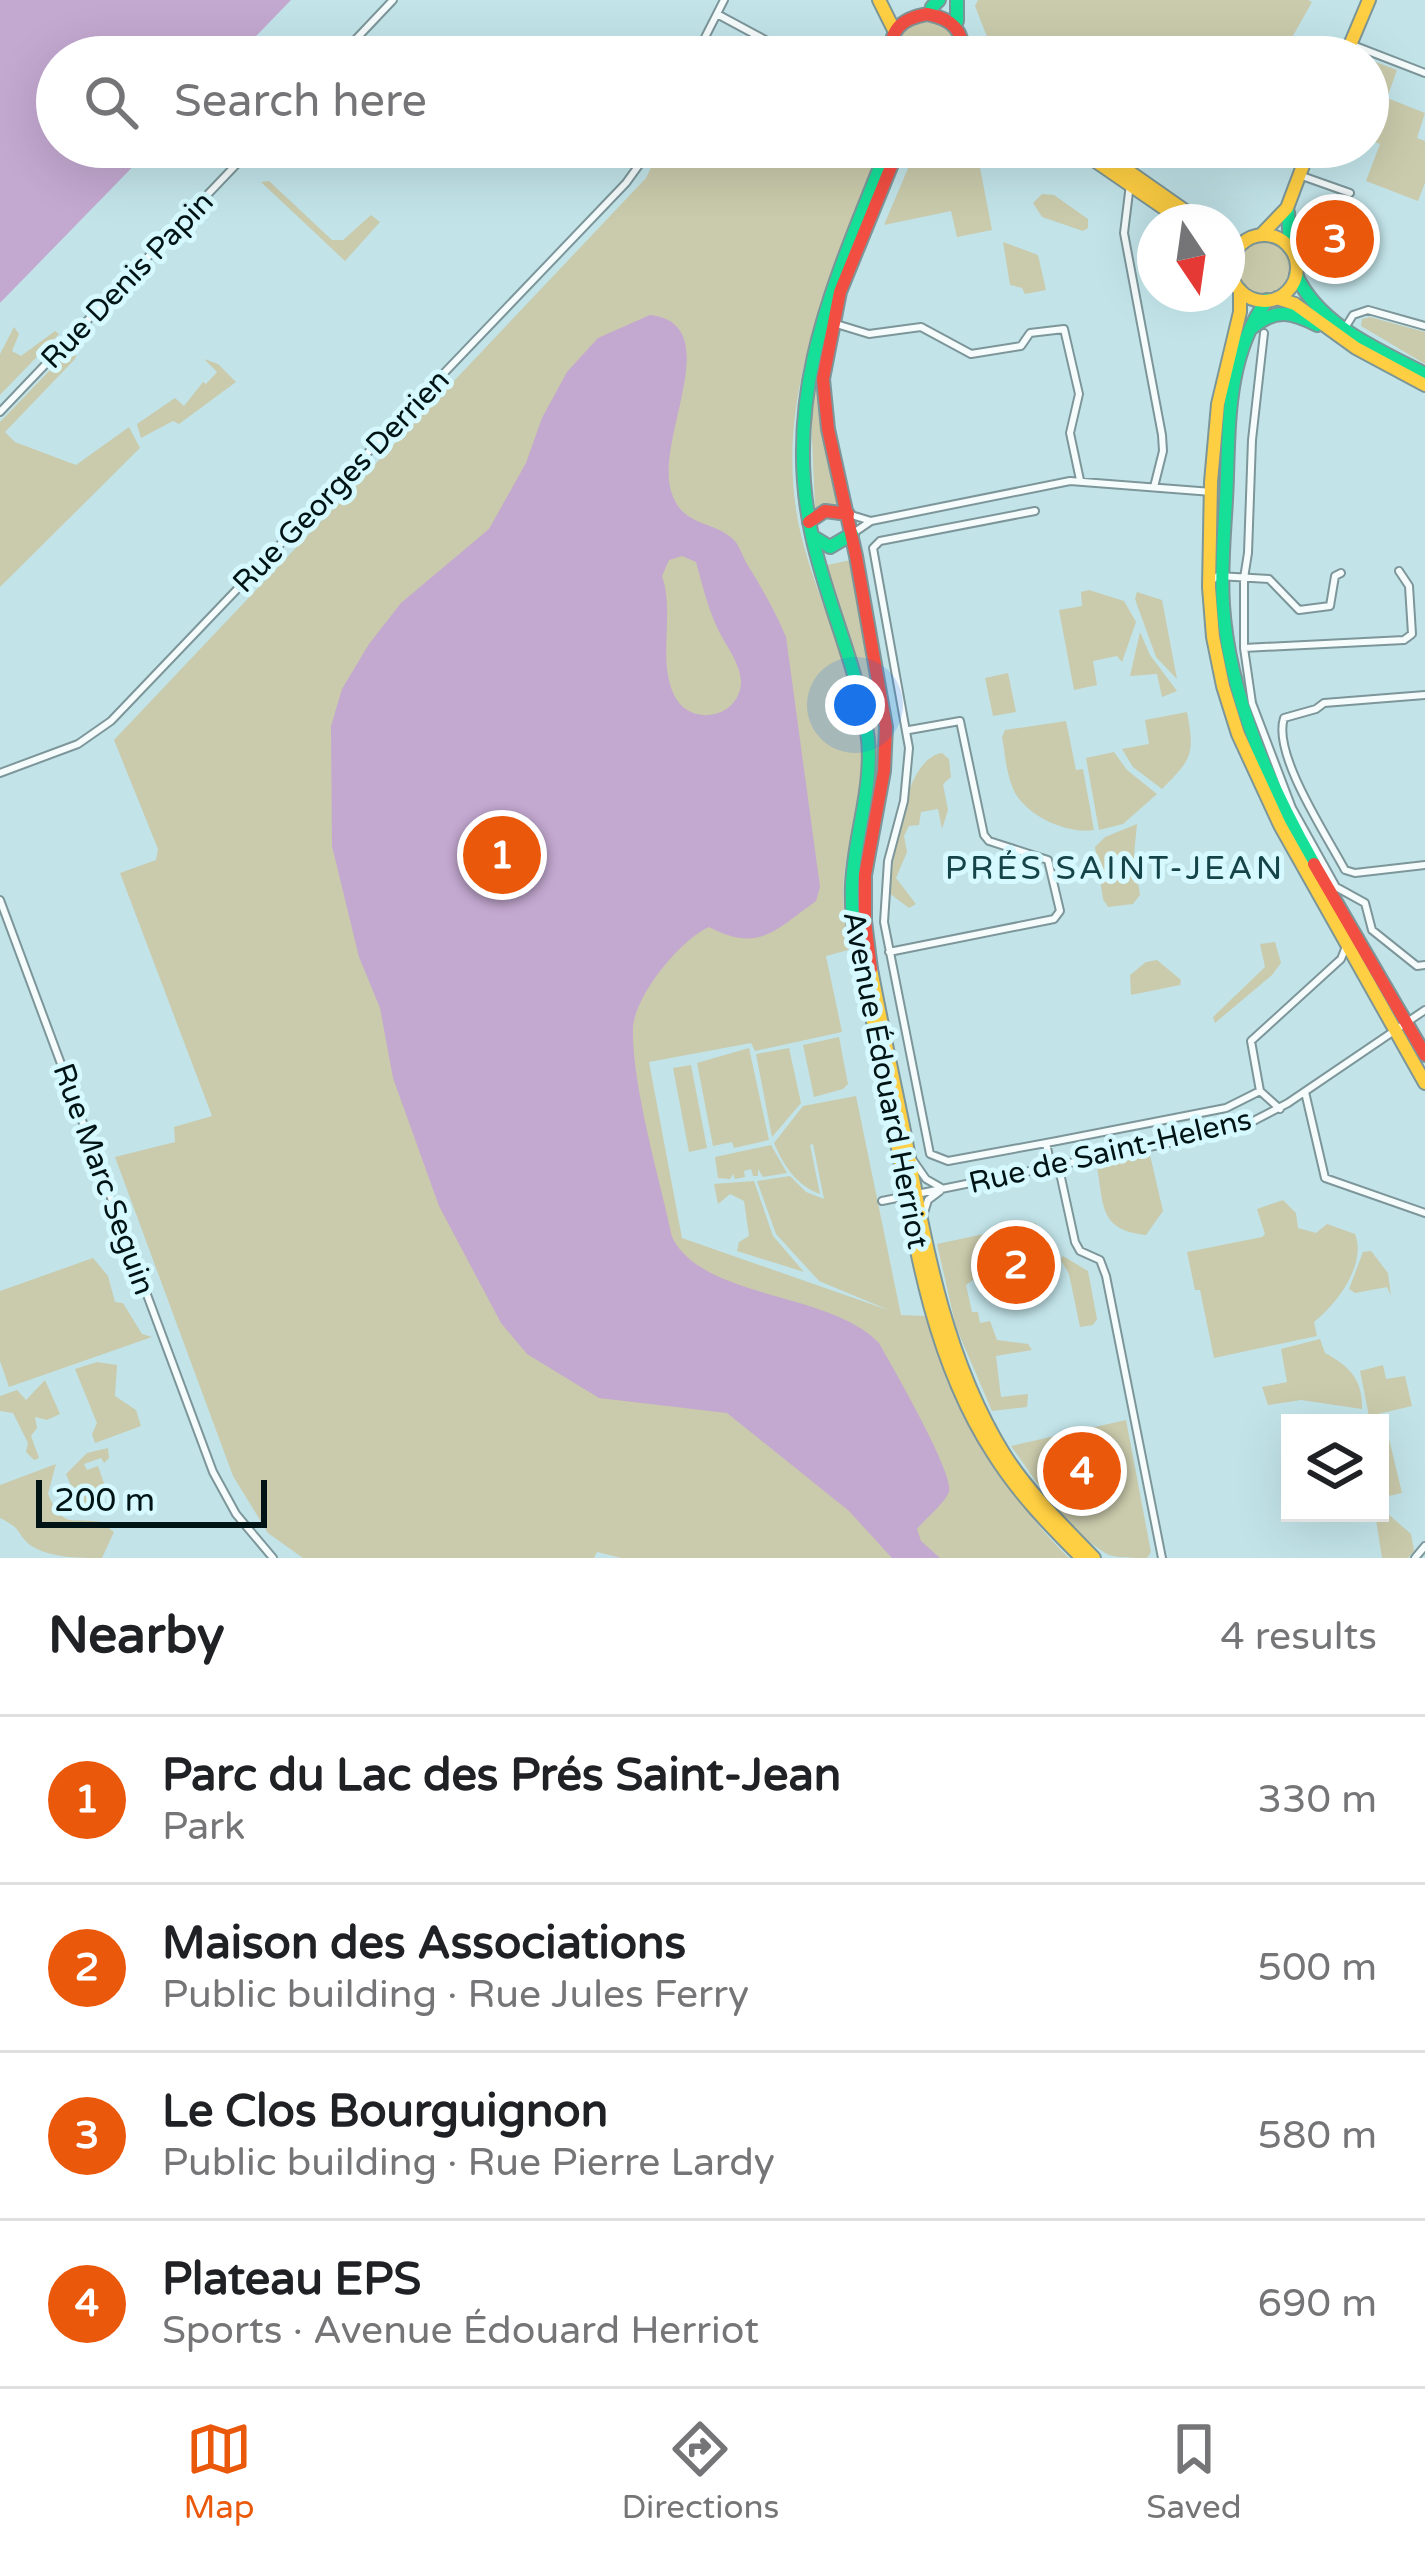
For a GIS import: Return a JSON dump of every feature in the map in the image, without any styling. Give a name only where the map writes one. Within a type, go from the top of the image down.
[{"type":"main road","points":[[879,0],[890,35]]},
{"type":"main road","points":[[957,0],[957,21]]},
{"type":"main road","points":[[1354,36],[1369,0]]},
{"type":"main road","points":[[890,35],[908,6],[936,4],[957,21],[964,36]]},
{"type":"main road","name":"Avenue Édouard Herriot","points":[[880,168],[811,363],[802,468],[810,529],[869,745],[866,800],[851,867],[853,926],[938,1333],[974,1420],[1014,1486],[1082,1558]]},
{"type":"main road","name":"Avenue Édouard Herriot","points":[[890,168],[832,323],[823,381],[886,732],[886,772],[865,880],[868,943],[909,1155],[910,1195],[951,1345],[978,1410],[1039,1503],[1094,1558]]},
{"type":"main road","points":[[1106,168],[1158,204]]},
{"type":"main road","points":[[1124,168],[1175,204]]},
{"type":"main road","points":[[1245,242],[1275,226],[1288,209],[1303,168]]},
{"type":"main road","points":[[1288,209],[1291,248],[1304,294],[1345,328],[1425,374]]},
{"type":"main road","points":[[1261,235],[1281,239],[1291,248]]},
{"type":"main road","points":[[1296,274],[1287,291],[1272,299],[1249,330],[1230,403],[1215,575],[1252,735],[1280,805],[1425,1055]]},
{"type":"main road","points":[[1245,294],[1295,304],[1356,348]]},
{"type":"main road","points":[[1249,330],[1273,311],[1292,311],[1425,385]]},
{"type":"main road","points":[[1239,312],[1222,375],[1212,492],[1220,666],[1246,753],[1285,838],[1425,1083]]},
{"type":"main road","points":[[848,514],[825,511],[810,529],[830,548],[852,534]]},
{"type":"street","points":[[359,36],[394,0]]},
{"type":"street","points":[[706,36],[724,0]]},
{"type":"street","points":[[717,14],[758,36]]},
{"type":"street","points":[[1389,63],[1425,73]]},
{"type":"street","name":"Rue Denis Papin","points":[[0,412],[233,168]]},
{"type":"street","name":"Rue Georges Derrien","points":[[0,773],[78,744],[111,721],[637,168]]},
{"type":"street","points":[[1300,175],[1350,193]]},
{"type":"street","points":[[1130,184],[1124,233],[1162,435],[1154,487]]},
{"type":"street","points":[[1345,328],[1353,315],[1368,310],[1425,326]]},
{"type":"street","points":[[832,323],[869,334],[921,327],[981,355],[1021,346],[1030,333],[1064,329],[1079,394],[1070,433],[1080,480]]},
{"type":"street","points":[[1264,333],[1244,578],[1244,648],[1252,704],[1292,808],[1336,887],[1365,903],[1372,930],[1417,966],[1425,965]]},
{"type":"street","points":[[852,534],[871,520],[1080,480],[1212,492]]},
{"type":"street","points":[[933,508],[937,529]]},
{"type":"street","points":[[1035,511],[880,541],[873,548],[908,730],[904,801],[885,882],[887,941],[933,1158],[948,1161],[1226,1108],[1260,1091]]},
{"type":"street","points":[[848,514],[871,520]]},
{"type":"street","points":[[1229,650],[1404,640],[1412,634],[1409,586],[1400,571]]},
{"type":"street","points":[[1215,575],[1269,579],[1300,610],[1330,606],[1335,576],[1341,573]]},
{"type":"street","points":[[1425,694],[1324,703],[1284,718],[1281,732],[1297,779],[1345,870],[1425,866]]},
{"type":"street","points":[[889,952],[1054,919],[1060,911],[1048,860],[985,838],[960,721],[908,730]]},
{"type":"street","name":"Rue Marc Seguin","points":[[0,900],[208,1458],[236,1514],[273,1558]]},
{"type":"street","points":[[868,943],[887,941]]},
{"type":"street","points":[[1280,1108],[1260,1091],[1250,1041],[1341,958],[1347,944]]},
{"type":"street","name":"Rue de Saint-Helens","points":[[882,1201],[1222,1132],[1280,1108],[1425,1010]]},
{"type":"street","points":[[1305,1092],[1325,1178],[1425,1213]]},
{"type":"street","points":[[1046,1143],[1077,1247],[1100,1260],[1106,1276],[1162,1558]]},
{"type":"street","name":"Avenue Édouard Herriot","points":[[909,1155],[926,1179],[943,1188]]},
{"type":"street","name":"Rue de Saint-Helens","points":[[920,1227],[928,1200],[943,1188]]},
{"type":"street","points":[[1415,1558],[1425,1546]]},
{"type":"green space","points":[[978,0],[1312,2],[1293,36],[987,36],[975,6]]},
{"type":"green space","points":[[924,12],[955,27],[958,36],[897,36]]},
{"type":"green space","points":[[1389,67],[1397,70],[1389,92]]},
{"type":"green space","points":[[1389,99],[1425,113],[1417,138],[1425,141],[1425,183],[1418,201],[1366,181],[1371,168],[1389,168]]},
{"type":"green space","points":[[651,168],[871,168],[810,342],[793,444],[794,495],[804,546],[853,691],[862,740],[859,791],[844,876],[848,950],[826,956],[842,1032],[755,1051],[751,1043],[649,1062],[682,1238],[891,1311],[819,1281],[776,1234],[757,1181],[790,1176],[806,1192],[824,1199],[813,1144],[820,1194],[792,1174],[774,1143],[803,1106],[856,1096],[901,1315],[926,1316],[984,1445],[1022,1504],[1069,1558],[621,1558],[597,1552],[594,1558],[303,1558],[268,1533],[233,1476],[115,1157],[175,1142],[174,1127],[212,1116],[120,873],[156,860],[158,849],[114,740]]},
{"type":"green space","points":[[908,168],[980,168],[992,230],[957,237],[951,211],[884,225]]},
{"type":"green space","points":[[269,181],[332,240],[343,240],[371,215],[380,222],[345,261],[261,182]]},
{"type":"green space","points":[[1042,194],[1054,195],[1088,219],[1088,228],[1083,231],[1042,217],[1033,203]]},
{"type":"green space","points":[[1264,240],[1275,242],[1290,257],[1290,279],[1284,288],[1264,296],[1245,289],[1245,247]]},
{"type":"green space","points":[[1003,242],[1038,255],[1046,290],[1025,294],[1022,288],[1010,285]]},
{"type":"green space","points":[[1362,319],[1425,332],[1425,364],[1361,326]]},
{"type":"green space","points":[[14,327],[19,334],[12,351],[21,356],[55,331],[59,334],[0,395],[0,354]]},
{"type":"green space","points":[[81,343],[75,359],[5,432],[15,442],[76,465],[129,427],[140,448],[0,587],[0,422]]},
{"type":"green space","points":[[820,343],[824,344],[826,437],[838,506],[815,508],[810,390]]},
{"type":"green space","points":[[204,359],[218,364],[236,382],[179,424],[173,421],[141,438],[137,424],[175,398],[184,406],[217,372]]},
{"type":"green space","points":[[851,560],[884,750],[872,758],[860,683],[827,565]]},
{"type":"green space","points":[[1081,592],[1124,601],[1136,622],[1122,662],[1117,656],[1093,661],[1097,685],[1074,690],[1059,610],[1082,606]]},
{"type":"green space","points":[[1137,592],[1162,600],[1177,679],[1156,657],[1135,599]]},
{"type":"green space","points":[[1140,632],[1150,655],[1177,691],[1162,697],[1157,674],[1130,676]]},
{"type":"green space","points":[[1008,673],[1016,712],[993,716],[985,678]]},
{"type":"green space","points":[[1187,712],[1189,755],[1162,789],[1133,767],[1122,749],[1149,744],[1145,720]]},
{"type":"green space","points":[[1066,721],[1076,770],[1083,769],[1094,830],[1071,829],[1035,814],[1017,796],[1008,774],[1005,730]]},
{"type":"green space","points":[[1114,752],[1127,770],[1157,794],[1123,824],[1099,830],[1086,758]]},
{"type":"green space","points":[[942,753],[949,759],[951,777],[943,784],[948,810],[942,829],[938,809],[921,812],[919,825],[909,826],[904,836],[907,852],[896,878],[916,904],[909,908],[889,893],[897,835],[918,772],[928,759]]},
{"type":"green space","points":[[1137,824],[1134,855],[1140,895],[1133,904],[1108,907],[1095,847],[1105,837]]},
{"type":"green space","points":[[1275,942],[1281,963],[1215,1023],[1213,1017],[1265,967],[1260,944]]},
{"type":"green space","points":[[1157,960],[1181,980],[1180,985],[1131,995],[1130,975]]},
{"type":"green space","points":[[839,1037],[848,1084],[814,1097],[803,1045]]},
{"type":"green space","points":[[749,1048],[769,1140],[734,1148],[732,1142],[713,1146],[697,1063]]},
{"type":"green space","points":[[789,1048],[801,1103],[772,1137],[756,1054]]},
{"type":"green space","points":[[691,1065],[707,1148],[689,1152],[673,1068]]},
{"type":"green space","points":[[771,1145],[787,1173],[763,1177],[758,1169],[758,1176],[753,1176],[751,1169],[744,1171],[745,1177],[718,1178],[715,1157]]},
{"type":"green space","points":[[1150,1155],[1163,1211],[1146,1235],[1120,1228],[1106,1214],[1097,1167]]},
{"type":"green space","points":[[754,1181],[773,1236],[804,1272],[737,1251],[739,1242],[749,1236],[744,1201],[730,1194],[718,1204],[714,1184]]},
{"type":"green space","points":[[1283,1200],[1296,1213],[1298,1228],[1316,1233],[1327,1224],[1355,1234],[1358,1246],[1353,1270],[1332,1305],[1314,1322],[1317,1336],[1214,1358],[1187,1252],[1262,1237],[1257,1209]]},
{"type":"green space","points":[[1036,1223],[1036,1229],[990,1240],[988,1269],[966,1285],[972,1312],[978,1312],[980,1323],[990,1321],[997,1340],[1028,1344],[1032,1350],[996,1356],[1001,1397],[1028,1394],[1027,1407],[992,1411],[956,1327],[937,1244]]},
{"type":"green space","points":[[1371,1251],[1388,1273],[1391,1296],[1387,1287],[1355,1293],[1349,1289],[1363,1252]]},
{"type":"green space","points":[[1063,1256],[1088,1271],[1097,1319],[1093,1325],[1080,1327],[1069,1274],[1060,1259]]},
{"type":"green space","points":[[93,1258],[108,1276],[115,1302],[123,1303],[142,1334],[152,1337],[9,1387],[0,1361],[0,1291]]},
{"type":"green space","points":[[1320,1339],[1325,1353],[1357,1382],[1362,1409],[1301,1400],[1268,1405],[1262,1387],[1287,1382],[1281,1349]]},
{"type":"green space","points":[[97,1362],[117,1365],[115,1396],[136,1410],[141,1426],[95,1443],[92,1434],[97,1423],[75,1369]]},
{"type":"green space","points":[[1383,1365],[1386,1379],[1405,1376],[1412,1406],[1369,1414],[1360,1371]]},
{"type":"green space","points":[[45,1380],[60,1414],[47,1420],[35,1417],[37,1428],[31,1436],[39,1458],[34,1460],[26,1452],[28,1443],[13,1413],[0,1411],[0,1396],[17,1390],[26,1400]]},
{"type":"green space","points":[[1126,1420],[1151,1552],[1147,1558],[1113,1556],[1095,1546],[1055,1506],[1011,1446]]},
{"type":"green space","points":[[1389,1439],[1402,1493],[1389,1496]]},
{"type":"green space","points":[[108,1448],[104,1463],[101,1458],[84,1464],[87,1470],[98,1466],[107,1492],[95,1504],[78,1502],[66,1474],[87,1453]]},
{"type":"green space","points":[[56,1464],[48,1494],[59,1513],[69,1520],[101,1522],[114,1532],[102,1558],[46,1553],[0,1518],[0,1485]]},
{"type":"green space","points":[[1389,1515],[1411,1534],[1414,1551],[1408,1558],[1382,1558],[1376,1522],[1389,1522]]},
{"type":"shaded area","points":[[0,0],[291,0],[256,36],[36,36],[36,168],[132,168],[0,303]]},
{"type":"shaded area","points":[[650,315],[673,323],[684,339],[687,360],[672,442],[671,491],[682,511],[736,542],[786,637],[820,887],[816,901],[766,935],[741,938],[709,927],[698,933],[661,970],[636,1014],[637,1075],[672,1237],[688,1258],[711,1273],[830,1313],[879,1343],[948,1481],[947,1497],[917,1529],[921,1541],[940,1558],[892,1558],[849,1511],[727,1413],[599,1398],[527,1354],[501,1323],[439,1206],[393,1078],[380,1008],[359,957],[332,846],[331,726],[342,689],[401,603],[489,529],[526,463],[542,418],[567,372],[598,338]],"holes":[[[682,556],[696,562],[741,684],[731,705],[712,715],[690,712],[681,705],[667,666],[662,576],[669,560]]]},
{"type":"traffic: fast","points":[[932,7],[939,0]]},
{"type":"traffic: fast","points":[[957,0],[957,21]]},
{"type":"traffic: fast","points":[[873,1021],[852,902],[868,776],[868,739],[858,687],[812,536],[803,433],[819,336],[880,168]]},
{"type":"traffic: fast","points":[[1288,212],[1290,248]]},
{"type":"traffic: fast","points":[[1296,275],[1306,293],[1335,322],[1425,374]]},
{"type":"traffic: fast","points":[[1267,300],[1245,341],[1234,384],[1223,605],[1234,673],[1254,739],[1314,864]]},
{"type":"traffic: fast","points":[[1253,327],[1284,314],[1317,325]]},
{"type":"traffic: fast","points":[[812,536],[830,547],[852,534]]},
{"type":"traffic: slow","points":[[879,0],[893,28]]},
{"type":"traffic: slow","points":[[1354,36],[1369,0]]},
{"type":"traffic: slow","points":[[1106,168],[1158,204]]},
{"type":"traffic: slow","points":[[1124,168],[1175,204]]},
{"type":"traffic: slow","points":[[1261,235],[1287,208],[1302,168]]},
{"type":"traffic: slow","points":[[1264,235],[1287,245],[1297,268],[1287,291],[1264,301],[1241,291],[1231,268],[1241,245],[1264,235]]},
{"type":"traffic: slow","points":[[1277,298],[1295,304],[1356,348],[1425,385]]},
{"type":"traffic: slow","points":[[1240,312],[1218,404],[1211,482],[1209,587],[1223,686],[1238,734],[1280,825],[1425,1083]]},
{"type":"traffic: slow","points":[[871,969],[929,1256],[966,1378],[1004,1454],[1094,1558]]},
{"type":"traffic: slow","points":[[873,1021],[915,1243],[945,1352],[993,1453],[1034,1508],[1082,1558]]},
{"type":"traffic: jam","points":[[894,36],[910,19],[927,14],[944,19],[959,36]]},
{"type":"traffic: jam","points":[[871,969],[865,875],[884,771],[886,727],[828,429],[823,379],[840,292],[890,168]]},
{"type":"traffic: jam","points":[[809,522],[825,511],[848,514]]},
{"type":"traffic: jam","points":[[1314,864],[1425,1055]]},
{"type":"place","name":"Le Clos Bourguignon","points":[[1335,239]]},
{"type":"place","name":"Parc du Lac des Prés Saint-Jean","points":[[502,855]]},
{"type":"place","name":"Maison des Associations","points":[[1016,1265]]},
{"type":"place","name":"Plateau EPS","points":[[1082,1471]]},
{"type":"district","name":"PRÉS SAINT-JEAN","points":[[1115,867]]}]
